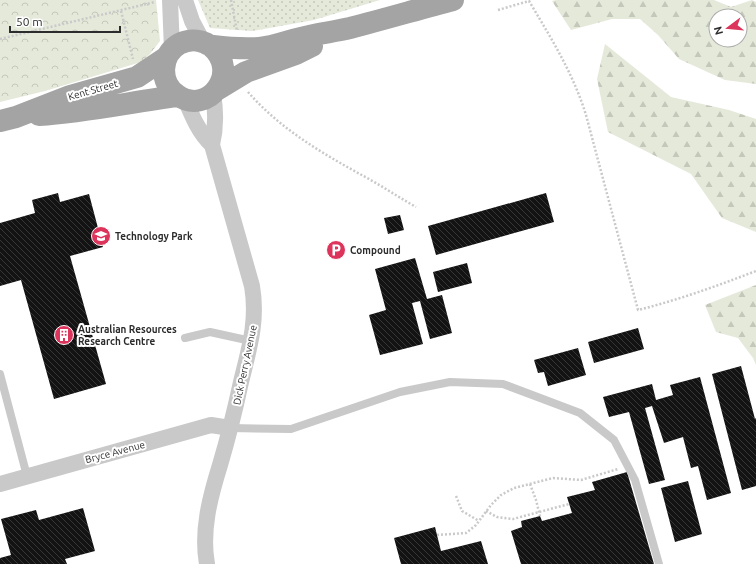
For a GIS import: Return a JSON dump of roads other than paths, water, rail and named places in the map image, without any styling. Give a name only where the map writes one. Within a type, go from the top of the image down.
[{"type":"main road","points":[[349,28],[296,54],[246,72],[200,100],[181,98],[168,86],[165,78],[164,65],[170,53],[179,44],[186,41],[195,41],[240,49],[261,48],[308,36],[349,28],[453,0]]},
{"type":"main road","points":[[207,44],[220,57],[223,66],[223,75],[215,91]]},
{"type":"main road","name":"Kent Street","points":[[8,119],[70,96],[137,77],[170,53]]},
{"type":"main road","name":"Kent Street","points":[[8,119],[70,113],[143,100],[181,98]]},
{"type":"street","points":[[185,0],[192,21],[207,44]]},
{"type":"street","points":[[162,1],[170,53]]},
{"type":"street","name":"Dick Perry Avenue","points":[[212,145],[215,134],[215,91]]},
{"type":"street","name":"Dick Perry Avenue","points":[[181,98],[204,137],[212,145],[252,286],[255,311],[251,341],[214,486],[205,531],[207,564]]},
{"type":"street","name":"Bryce Avenue","points":[[0,484],[210,425],[230,428]]},
{"type":"lane","points":[[185,338],[210,332],[251,341]]},
{"type":"lane","points":[[0,374],[27,476]]},
{"type":"lane","points":[[230,428],[291,429],[400,392],[450,382],[502,384],[580,413],[614,440],[635,480],[659,564]]},
{"type":"place","name":"Technology Park","points":[[101,236]]},
{"type":"place","name":"Compound","points":[[336,250]]},
{"type":"place","name":"Australian Resources Research Centre","points":[[64,335]]}]
